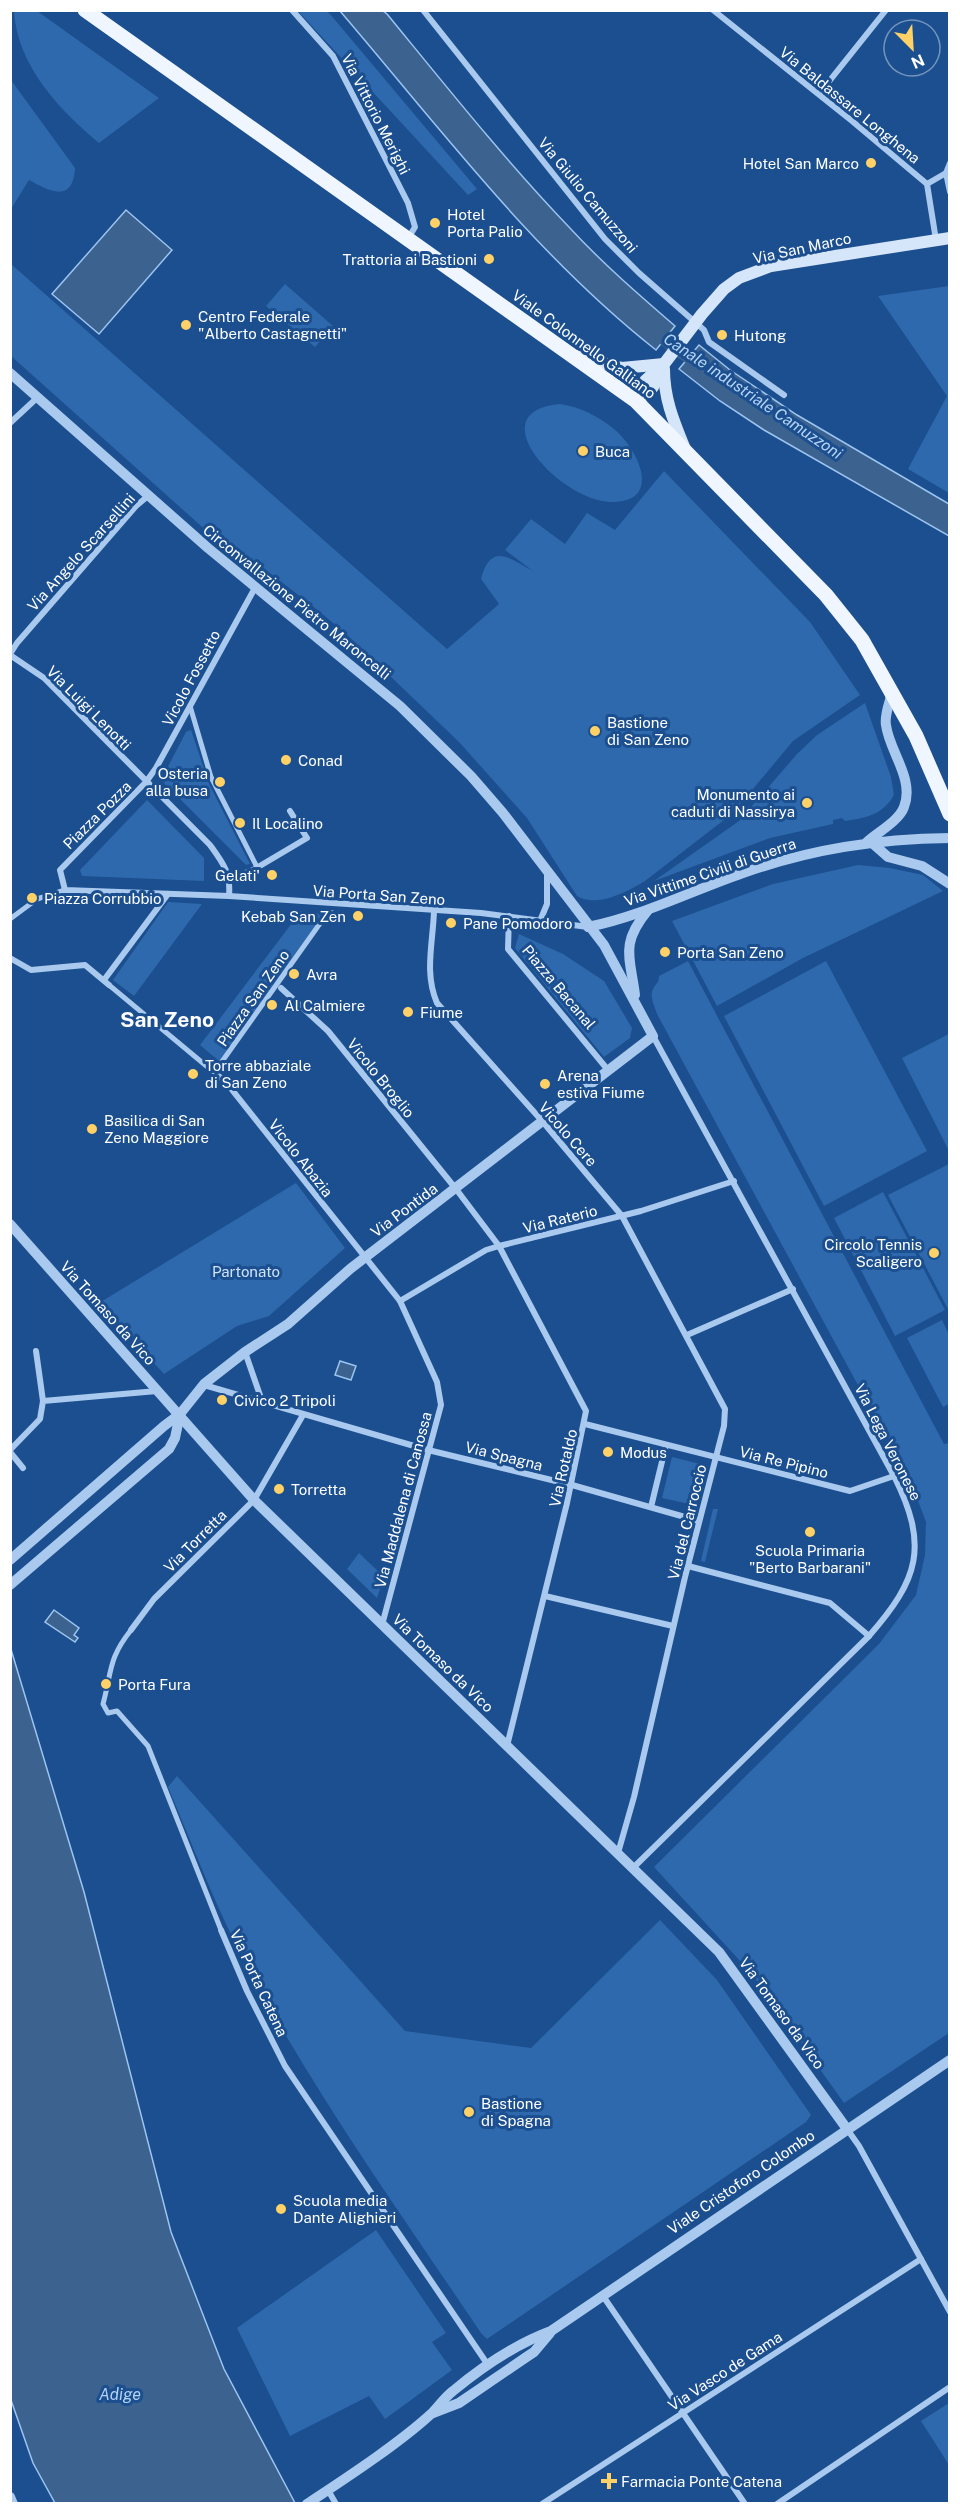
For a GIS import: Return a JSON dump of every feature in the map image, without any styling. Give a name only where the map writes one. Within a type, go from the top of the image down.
[{"type":"main road","name":"Viale Colonnello Galliano","points":[[85,10],[636,401],[826,595],[862,640],[916,736],[950,814]]},
{"type":"main road","name":"Via San Marco","points":[[636,401],[653,387],[664,364],[692,326],[724,290],[755,271],[791,263],[950,238]]},
{"type":"main road","points":[[566,352],[600,364],[622,368],[664,364],[664,389],[668,407],[686,450]]},
{"type":"street","name":"Via Vittorio Merighi","points":[[292,10],[333,56],[363,111],[408,203],[415,227],[408,239]]},
{"type":"street","name":"Via Giulio Camuzzoni","points":[[423,10],[605,239],[692,326],[704,330],[709,342],[784,395]]},
{"type":"street","name":"Via Baldassare Longhena","points":[[713,10],[927,184],[936,240]]},
{"type":"street","points":[[819,94],[886,10]]},
{"type":"street","points":[[950,163],[946,173],[950,192]]},
{"type":"street","points":[[927,184],[946,173]]},
{"type":"street","name":"Circonvallazione Pietro Maroncelli","points":[[10,373],[208,548],[256,585],[400,706],[463,768],[503,813],[588,927]]},
{"type":"street","points":[[10,423],[38,397]]},
{"type":"street","name":"Via Angelo Scarsellini","points":[[10,655],[17,643],[136,506],[148,496]]},
{"type":"street","name":"Vicolo Fossetto","points":[[146,782],[256,585]]},
{"type":"street","name":"Via Luigi Lenotti","points":[[10,655],[44,678],[146,782]]},
{"type":"street","points":[[892,692],[885,724],[904,774],[906,793],[904,807],[869,842],[888,857],[922,866],[950,884]]},
{"type":"street","points":[[190,706],[211,777],[257,867]]},
{"type":"street","name":"Piazza Pozza","points":[[65,890],[60,870],[146,782],[210,845],[221,860],[230,879]]},
{"type":"street","points":[[229,896],[230,879],[257,867],[307,838],[290,811]]},
{"type":"street","name":"Via Vittime Civili di Guerra","points":[[588,927],[648,910],[746,872],[802,855],[869,842],[950,838]]},
{"type":"street","points":[[540,921],[547,904],[547,872]]},
{"type":"street","points":[[10,919],[37,899],[65,890],[168,894]]},
{"type":"street","points":[[106,983],[168,894]]},
{"type":"street","name":"Via Porta San Zeno","points":[[168,894],[229,896],[509,916],[588,927]]},
{"type":"street","points":[[636,1002],[629,937],[648,910]]},
{"type":"street","name":"Vicolo Cere","points":[[434,911],[430,987],[437,1003],[543,1122],[622,1216]]},
{"type":"street","name":"Piazza San Zeno","points":[[216,1074],[216,1070],[321,922],[332,913]]},
{"type":"street","name":"Piazza Bacanal","points":[[509,916],[508,949],[608,1070]]},
{"type":"street","points":[[588,927],[604,945],[653,1036]]},
{"type":"street","points":[[10,958],[31,970],[85,965],[216,1074]]},
{"type":"street","name":"Vicolo Broglio","points":[[281,988],[328,1031],[456,1189]]},
{"type":"street","points":[[638,1048],[644,1019]]},
{"type":"street","name":"Via Pontida","points":[[10,1560],[180,1414],[204,1384],[245,1352],[288,1324],[364,1258],[653,1036]]},
{"type":"street","name":"Via Lega Veronese","points":[[633,1868],[869,1636],[894,1608],[909,1578],[914,1557],[912,1517],[894,1476],[794,1289],[653,1036]]},
{"type":"street","name":"Vicolo Abazia","points":[[216,1074],[225,1081],[364,1258]]},
{"type":"street","name":"Via Raterio","points":[[400,1300],[486,1250],[622,1216],[734,1181]]},
{"type":"street","name":"Via Rotaldo","points":[[456,1189],[499,1246],[586,1411],[572,1485],[507,1746]]},
{"type":"street","name":"Via del Carroccio","points":[[618,1853],[634,1797],[673,1626],[724,1426],[725,1408],[622,1216]]},
{"type":"street","name":"Via Tomaso da Vico","points":[[10,1224],[254,1500],[719,1952],[847,2129]]},
{"type":"street","name":"Via Maddalena di Canossa","points":[[364,1258],[400,1300],[437,1382],[441,1405],[382,1625]]},
{"type":"street","points":[[687,1335],[794,1289]]},
{"type":"street","points":[[23,1468],[10,1451],[40,1419],[43,1401],[36,1351]]},
{"type":"street","points":[[245,1352],[262,1401]]},
{"type":"street","name":"Via Spagna","points":[[204,1384],[428,1450],[572,1485],[699,1521]]},
{"type":"street","points":[[43,1401],[157,1391]]},
{"type":"street","name":"Via Pontida","points":[[10,1585],[169,1449],[175,1438],[180,1414]]},
{"type":"street","points":[[254,1500],[303,1414]]},
{"type":"street","name":"Via Re Pipino","points":[[585,1424],[850,1491],[894,1476]]},
{"type":"street","points":[[651,1507],[666,1445]]},
{"type":"street","name":"Via Torretta","points":[[154,1599],[254,1500]]},
{"type":"street","points":[[688,1566],[830,1604],[869,1636]]},
{"type":"street","points":[[545,1596],[673,1626]]},
{"type":"street","name":"Via Porta Catena","points":[[154,1599],[117,1647],[109,1670],[103,1704],[108,1713],[117,1711],[148,1746],[247,1991],[285,2066],[488,2366]]},
{"type":"street","name":"Viale Cristoforo Colombo","points":[[307,2504],[430,2414],[452,2391],[525,2340],[551,2331],[950,2060]]},
{"type":"street","points":[[847,2129],[950,2312]]},
{"type":"street","name":"Via Vasco de Gama","points":[[542,2504],[921,2259]]},
{"type":"street","points":[[603,2296],[745,2504]]},
{"type":"street","name":"Viale Cristoforo Colombo","points":[[430,2414],[459,2403],[534,2352],[551,2331]]},
{"type":"street","points":[[777,2504],[950,2387]]},
{"type":"street","points":[[328,2490],[336,2504]]},
{"type":"street","points":[[10,2497],[13,2504]]},
{"type":"green space","points":[[14,11],[37,11],[159,98],[99,143],[55,101],[32,68],[17,31]]},
{"type":"green space","points":[[298,11],[326,11],[330,14],[477,189],[468,195]]},
{"type":"green space","points":[[11,80],[75,168],[70,187],[65,191],[52,191],[29,180],[11,209]]},
{"type":"green space","points":[[11,264],[447,649],[499,604],[481,579],[490,560],[502,556],[533,571],[505,550],[531,519],[565,544],[587,513],[615,530],[664,471],[810,622],[860,695],[793,741],[733,813],[645,881],[621,894],[603,899],[585,899],[577,896],[527,818],[459,742],[344,632],[224,538],[219,542],[11,356]]},
{"type":"green space","points":[[285,284],[333,326],[315,347],[266,306]]},
{"type":"green space","points":[[950,286],[949,493],[908,469],[947,396],[878,296]]},
{"type":"green space","name":"Buca","points":[[560,404],[575,407],[595,416],[623,438],[632,450],[642,474],[641,485],[636,494],[626,500],[609,502],[589,497],[568,486],[549,472],[535,455],[526,437],[526,422],[536,410]]},
{"type":"green space","points":[[865,703],[891,777],[894,795],[885,807],[866,817],[845,821],[842,818],[833,820],[833,824],[770,838],[654,881],[739,821],[797,754],[817,735]]},
{"type":"green space","points":[[191,730],[209,784],[250,864],[246,865],[161,780],[186,732]]},
{"type":"green space","points":[[147,800],[204,858],[204,881],[82,876],[80,870]]},
{"type":"green space","points":[[858,865],[890,868],[923,875],[943,891],[803,958],[717,1006],[672,921],[773,884]]},
{"type":"green space","points":[[168,902],[202,904],[134,996],[113,980]]},
{"type":"green space","points":[[301,911],[325,914],[220,1062],[200,1045]]},
{"type":"green space","points":[[519,934],[563,954],[604,981],[632,1028],[630,1038],[604,1057],[515,948]]},
{"type":"green space","points":[[688,961],[944,1444],[949,1443],[949,2033],[844,2103],[752,1974],[654,1867],[879,1644],[916,1595],[925,1555],[926,1522],[912,1485],[657,1014],[652,995],[659,976]]},
{"type":"green space","points":[[826,961],[927,1151],[824,1206],[724,1016]]},
{"type":"green space","points":[[949,1034],[949,1151],[902,1058]]},
{"type":"green space","name":"Circolo Tennis Scaligero","points":[[949,1164],[949,1311],[888,1195]]},
{"type":"green space","name":"Partonato","points":[[296,1183],[345,1248],[269,1316],[237,1326],[164,1374],[99,1303]]},
{"type":"green space","points":[[883,1192],[945,1310],[895,1336],[834,1218]]},
{"type":"green space","points":[[942,1320],[949,1335],[949,1404],[943,1407],[907,1338]]},
{"type":"green space","points":[[672,1457],[704,1465],[694,1505],[662,1498]]},
{"type":"green space","points":[[713,1509],[718,1509],[705,1562],[701,1561]]},
{"type":"green space","points":[[359,1553],[384,1577],[377,1598],[347,1569]]},
{"type":"green space","points":[[177,1776],[405,2031],[531,2048],[660,1920],[717,1980],[811,2115],[806,2122],[487,2339],[360,2154],[303,2064],[249,1970],[216,1902],[168,1787]]},
{"type":"green space","points":[[376,2230],[446,2333],[432,2342],[452,2370],[385,2419],[369,2396],[290,2436],[237,2328]]},
{"type":"green space","points":[[949,2403],[949,2465],[921,2421]]},
{"type":"water","points":[[340,11],[383,11],[387,14],[544,201],[607,265],[675,326],[656,350],[611,313],[529,231]]},
{"type":"water","points":[[126,210],[172,250],[99,334],[52,294]]},
{"type":"water","points":[[699,345],[730,370],[797,415],[949,504],[949,536],[764,430],[720,401],[679,369]]},
{"type":"water","points":[[340,1361],[356,1366],[351,1380],[335,1375]]},
{"type":"water","points":[[54,1610],[79,1628],[74,1635],[78,1638],[75,1642],[45,1622]]},
{"type":"water","name":"Adige","points":[[10,1646],[84,1892],[171,2232],[224,2369],[295,2503],[55,2503],[33,2463],[11,2400]]},
{"type":"waterway","name":"Canale industriale Camuzzoni","points":[[651,327],[673,346],[703,366]]},
{"type":"place","name":"Hotel San Marco","points":[[871,163]]},
{"type":"place","name":"Hotel Porta Palio","points":[[435,223]]},
{"type":"place","name":"Trattoria ai Bastioni","points":[[489,259]]},
{"type":"place","name":"Centro Federale \"Alberto Castagnetti\"","points":[[186,325]]},
{"type":"place","name":"Hutong","points":[[722,335]]},
{"type":"place","name":"Buca","points":[[583,451]]},
{"type":"place","name":"Bastione di San Zeno","points":[[595,731]]},
{"type":"place","name":"Conad","points":[[286,760]]},
{"type":"place","name":"Osteria alla busa","points":[[220,782]]},
{"type":"place","name":"Monumento ai caduti di Nassirya","points":[[807,803]]},
{"type":"place","name":"Il Localino","points":[[240,823]]},
{"type":"place","name":"Gelati'","points":[[272,875]]},
{"type":"place","name":"Piazza Corrubbio","points":[[32,898]]},
{"type":"place","name":"Kebab San Zen","points":[[358,916]]},
{"type":"place","name":"Pane Pomodoro","points":[[451,923]]},
{"type":"place","name":"Porta San Zeno","points":[[665,952]]},
{"type":"place","name":"Avra","points":[[294,974]]},
{"type":"place","name":"Al Calmiere","points":[[272,1005]]},
{"type":"place","name":"Fiume","points":[[408,1012]]},
{"type":"place","name":"Torre abbaziale di San Zeno","points":[[193,1074]]},
{"type":"place","name":"Arena estiva Fiume","points":[[545,1084]]},
{"type":"place","name":"Basilica di San Zeno Maggiore","points":[[92,1129]]},
{"type":"place","name":"Circolo Tennis Scaligero","points":[[934,1253]]},
{"type":"place","name":"Civico 2 Tripoli","points":[[222,1400]]},
{"type":"place","name":"Modus","points":[[608,1452]]},
{"type":"place","name":"Torretta","points":[[279,1489]]},
{"type":"place","name":"Scuola Primaria \"Berto Barbarani\"","points":[[810,1532]]},
{"type":"place","name":"Porta Fura","points":[[106,1684]]},
{"type":"place","name":"Bastione di Spagna","points":[[469,2112]]},
{"type":"place","name":"Scuola media Dante Alighieri","points":[[281,2209]]},
{"type":"place","name":"Farmacia Ponte Catena","points":[[609,2481]]},
{"type":"district","name":"San Zeno","points":[[167,1019]]}]
